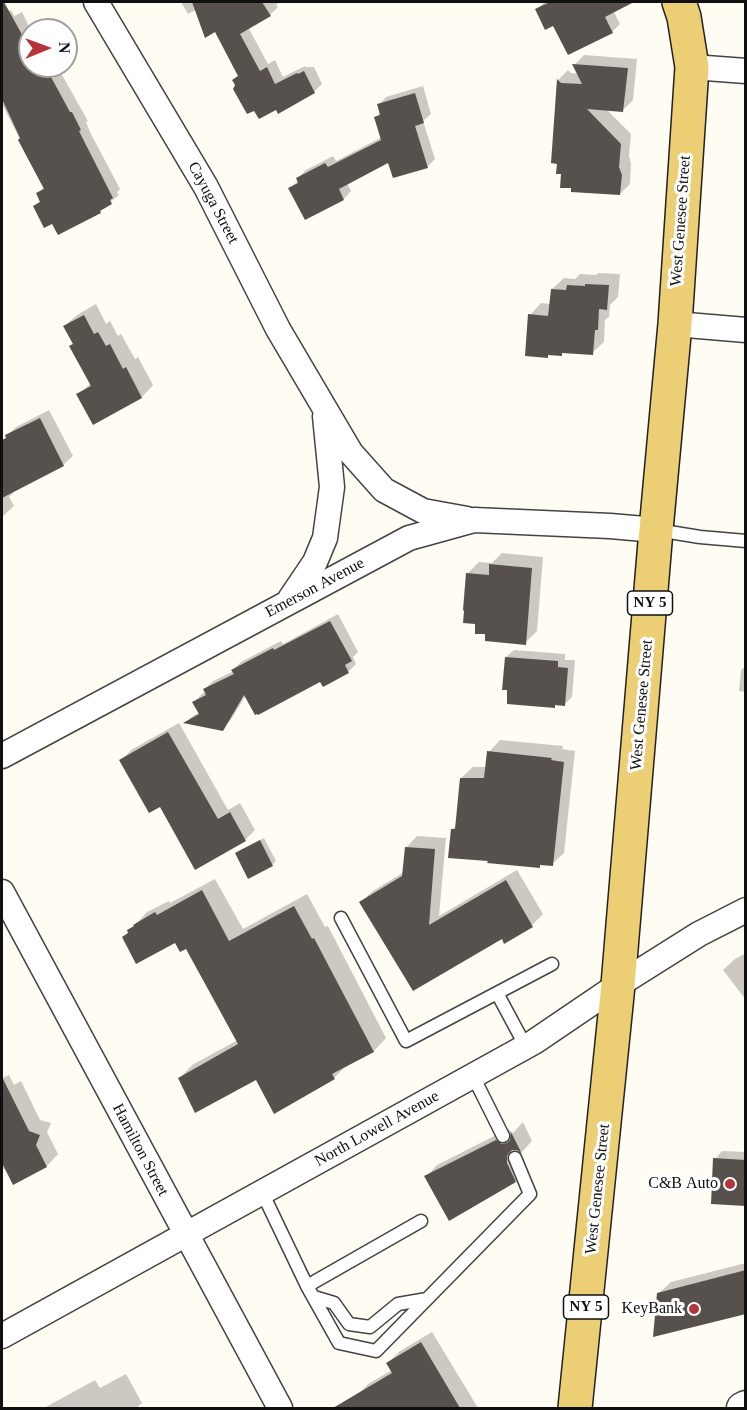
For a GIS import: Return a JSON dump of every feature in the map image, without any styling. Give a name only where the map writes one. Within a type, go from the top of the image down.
[{"type":"main road","name":"West Genesee Street","points":[[575,1408],[618,985],[675,324],[692,67],[684,16],[679,2]]},
{"type":"street","name":"Cayuga Street","points":[[96,2],[206,187],[278,329],[351,453],[384,490],[423,511],[474,520]]},
{"type":"street","points":[[692,67],[746,71]]},
{"type":"street","points":[[675,324],[746,330]]},
{"type":"street","name":"Cayuga Street","points":[[287,603],[315,562],[325,538],[332,487],[324,408]]},
{"type":"street","name":"Emerson Avenue","points":[[2,756],[409,538],[474,520],[656,530]]},
{"type":"street","name":"Hamilton Street","points":[[2,892],[280,1408]]},
{"type":"street","name":"North Lowell Avenue","points":[[2,1336],[526,1047],[699,934],[746,910]]},
{"type":"lane","points":[[656,530],[700,537],[746,540]]},
{"type":"lane","points":[[341,918],[406,1041],[552,964]]},
{"type":"lane","points":[[497,993],[526,1047]]},
{"type":"lane","points":[[473,1076],[503,1136]]},
{"type":"lane","points":[[262,1192],[310,1291],[339,1342],[376,1351],[530,1194],[515,1158]]},
{"type":"lane","points":[[310,1291],[421,1221]]},
{"type":"lane","points":[[310,1291],[334,1303],[349,1324],[370,1327],[398,1304],[427,1299]]},
{"type":"building","points":[[2,2],[4,2],[18,27],[18,78],[52,78],[81,130],[79,131],[113,198],[110,200],[112,204],[100,211],[101,213],[58,235],[52,224],[44,228],[33,206],[40,202],[36,193],[44,189],[18,140],[20,138],[2,99]]},
{"type":"building","points":[[192,2],[262,2],[271,16],[240,34],[260,71],[267,67],[275,84],[304,71],[315,93],[278,114],[276,110],[259,119],[254,111],[247,114],[233,89],[235,85],[232,80],[238,76],[215,32],[205,38]]},
{"type":"building","points":[[550,2],[634,2],[605,17],[613,33],[568,55],[553,26],[545,30],[535,9]]},
{"type":"building","points":[[572,64],[628,68],[623,112],[587,109],[621,144],[620,195],[571,192],[571,188],[560,188],[561,174],[556,174],[557,164],[551,163],[557,79],[561,83],[582,84]]},
{"type":"building","points":[[415,93],[424,123],[415,126],[428,168],[393,178],[388,163],[339,189],[344,200],[305,220],[288,188],[298,183],[296,178],[325,163],[328,167],[381,140],[374,117],[380,115],[377,104]]},
{"type":"building","points":[[585,284],[609,285],[607,310],[599,309],[593,355],[562,353],[562,356],[548,355],[548,358],[525,356],[528,314],[548,316],[551,289],[566,290],[567,285],[585,286]]},
{"type":"building","points":[[84,315],[94,334],[98,332],[106,346],[110,344],[123,369],[126,367],[142,398],[93,425],[76,394],[91,386],[69,346],[73,344],[63,326]]},
{"type":"building","points":[[40,418],[64,466],[2,498],[2,440],[6,438],[5,435]]},
{"type":"building","points":[[489,564],[532,568],[526,645],[485,641],[485,634],[475,634],[475,624],[463,623],[466,573],[489,575]]},
{"type":"building","points":[[330,621],[352,661],[345,665],[349,673],[323,687],[320,682],[258,715],[255,715],[244,695],[223,731],[183,723],[199,714],[192,702],[206,695],[203,689],[234,674],[231,670]]},
{"type":"building","points":[[505,657],[558,661],[558,667],[568,668],[565,706],[555,705],[555,708],[507,704],[507,690],[502,690]]},
{"type":"building","points":[[168,732],[218,819],[230,812],[246,841],[195,870],[160,807],[149,813],[119,760]]},
{"type":"building","points":[[487,751],[552,758],[551,760],[564,762],[553,866],[540,865],[540,868],[448,858],[451,829],[455,829],[460,778],[484,778]]},
{"type":"building","points":[[260,840],[273,866],[248,879],[235,853]]},
{"type":"building","points":[[405,847],[435,849],[429,925],[506,880],[533,927],[504,944],[502,939],[413,991],[359,902],[402,876]]},
{"type":"building","points":[[202,890],[229,941],[294,906],[312,939],[314,938],[374,1052],[332,1074],[335,1079],[274,1114],[256,1080],[195,1113],[178,1078],[238,1044],[186,949],[180,952],[175,943],[136,964],[122,937],[133,925],[155,912],[157,915]]},
{"type":"building","points":[[2,1077],[29,1131],[40,1135],[36,1145],[47,1167],[13,1185],[2,1163]]},
{"type":"building","points":[[511,1132],[522,1154],[517,1150],[512,1150],[507,1156],[507,1163],[516,1182],[449,1221],[424,1176],[496,1140],[502,1144],[507,1143]]},
{"type":"building","points":[[713,1158],[746,1160],[746,1206],[711,1204]]},
{"type":"building","points":[[746,1270],[746,1314],[653,1337],[657,1293]]},
{"type":"building","points":[[421,1342],[460,1408],[333,1408],[392,1373],[386,1363]]},
{"type":"place","name":"C&B Auto","points":[[730,1184]]},
{"type":"place","name":"KeyBank","points":[[694,1309]]}]
